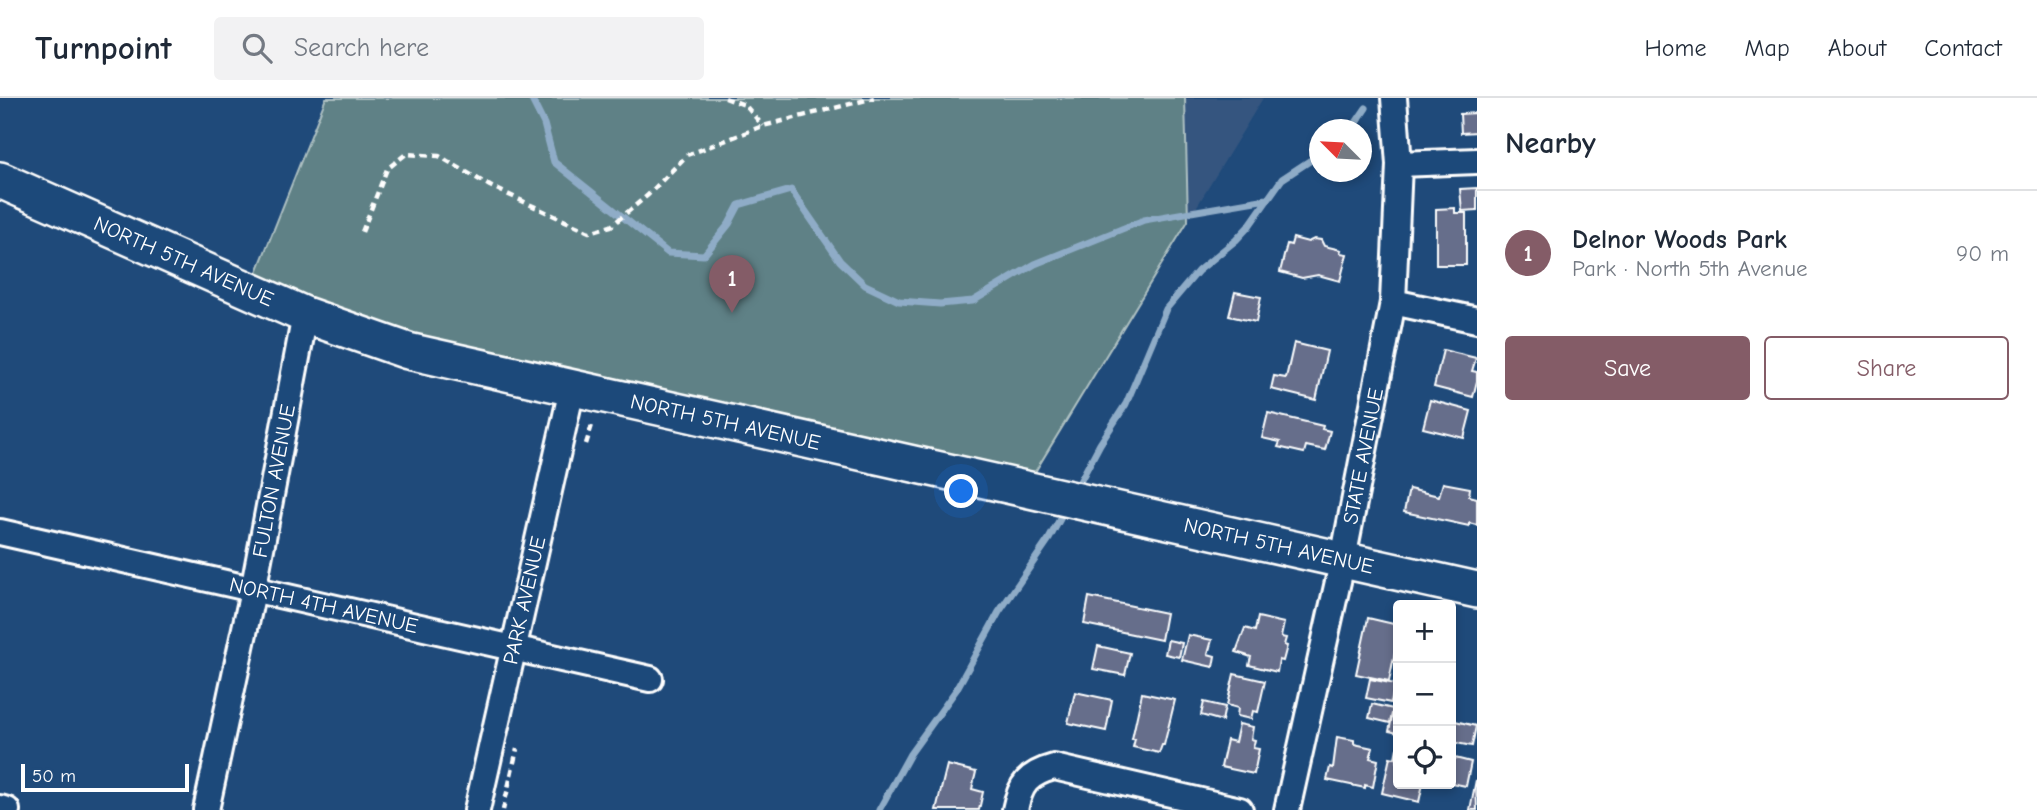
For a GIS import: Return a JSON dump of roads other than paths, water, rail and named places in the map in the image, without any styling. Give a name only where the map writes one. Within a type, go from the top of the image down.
[{"type":"main road","name":"NORTH 5TH AVENUE","points":[[0,180],[305,315],[408,351],[1477,590]]},
{"type":"street","name":"STATE AVENUE","points":[[1287,810],[1343,559],[1394,302],[1399,164],[1395,98]]},
{"type":"street","points":[[1399,164],[1477,161]]},
{"type":"street","points":[[1394,302],[1477,320]]},
{"type":"street","name":"FULTON AVENUE","points":[[205,810],[253,591],[305,315]]},
{"type":"street","name":"PARK AVENUE","points":[[477,810],[572,388]]},
{"type":"street","name":"NORTH 4TH AVENUE","points":[[0,532],[650,679]]},
{"type":"street","points":[[1015,810],[1019,792],[1036,772],[1054,767],[1240,810]]},
{"type":"street","points":[[0,808],[7,810]]},
{"type":"waterway","points":[[531,98],[544,124],[554,162],[668,253],[704,255],[729,224],[739,205],[791,190],[840,261],[865,285],[899,301],[940,304],[973,301],[1035,264],[1144,220],[1267,199]]},
{"type":"waterway","points":[[1358,119],[1366,108]]},
{"type":"waterway","points":[[1075,491],[1100,444],[1126,404],[1166,309],[1198,271],[1249,226],[1282,179],[1309,161]]},
{"type":"waterway","points":[[879,810],[910,754],[956,690],[999,612],[1049,539],[1066,508]]},
{"type":"place","name":"Delnor Woods Park","points":[[732,313]]}]
